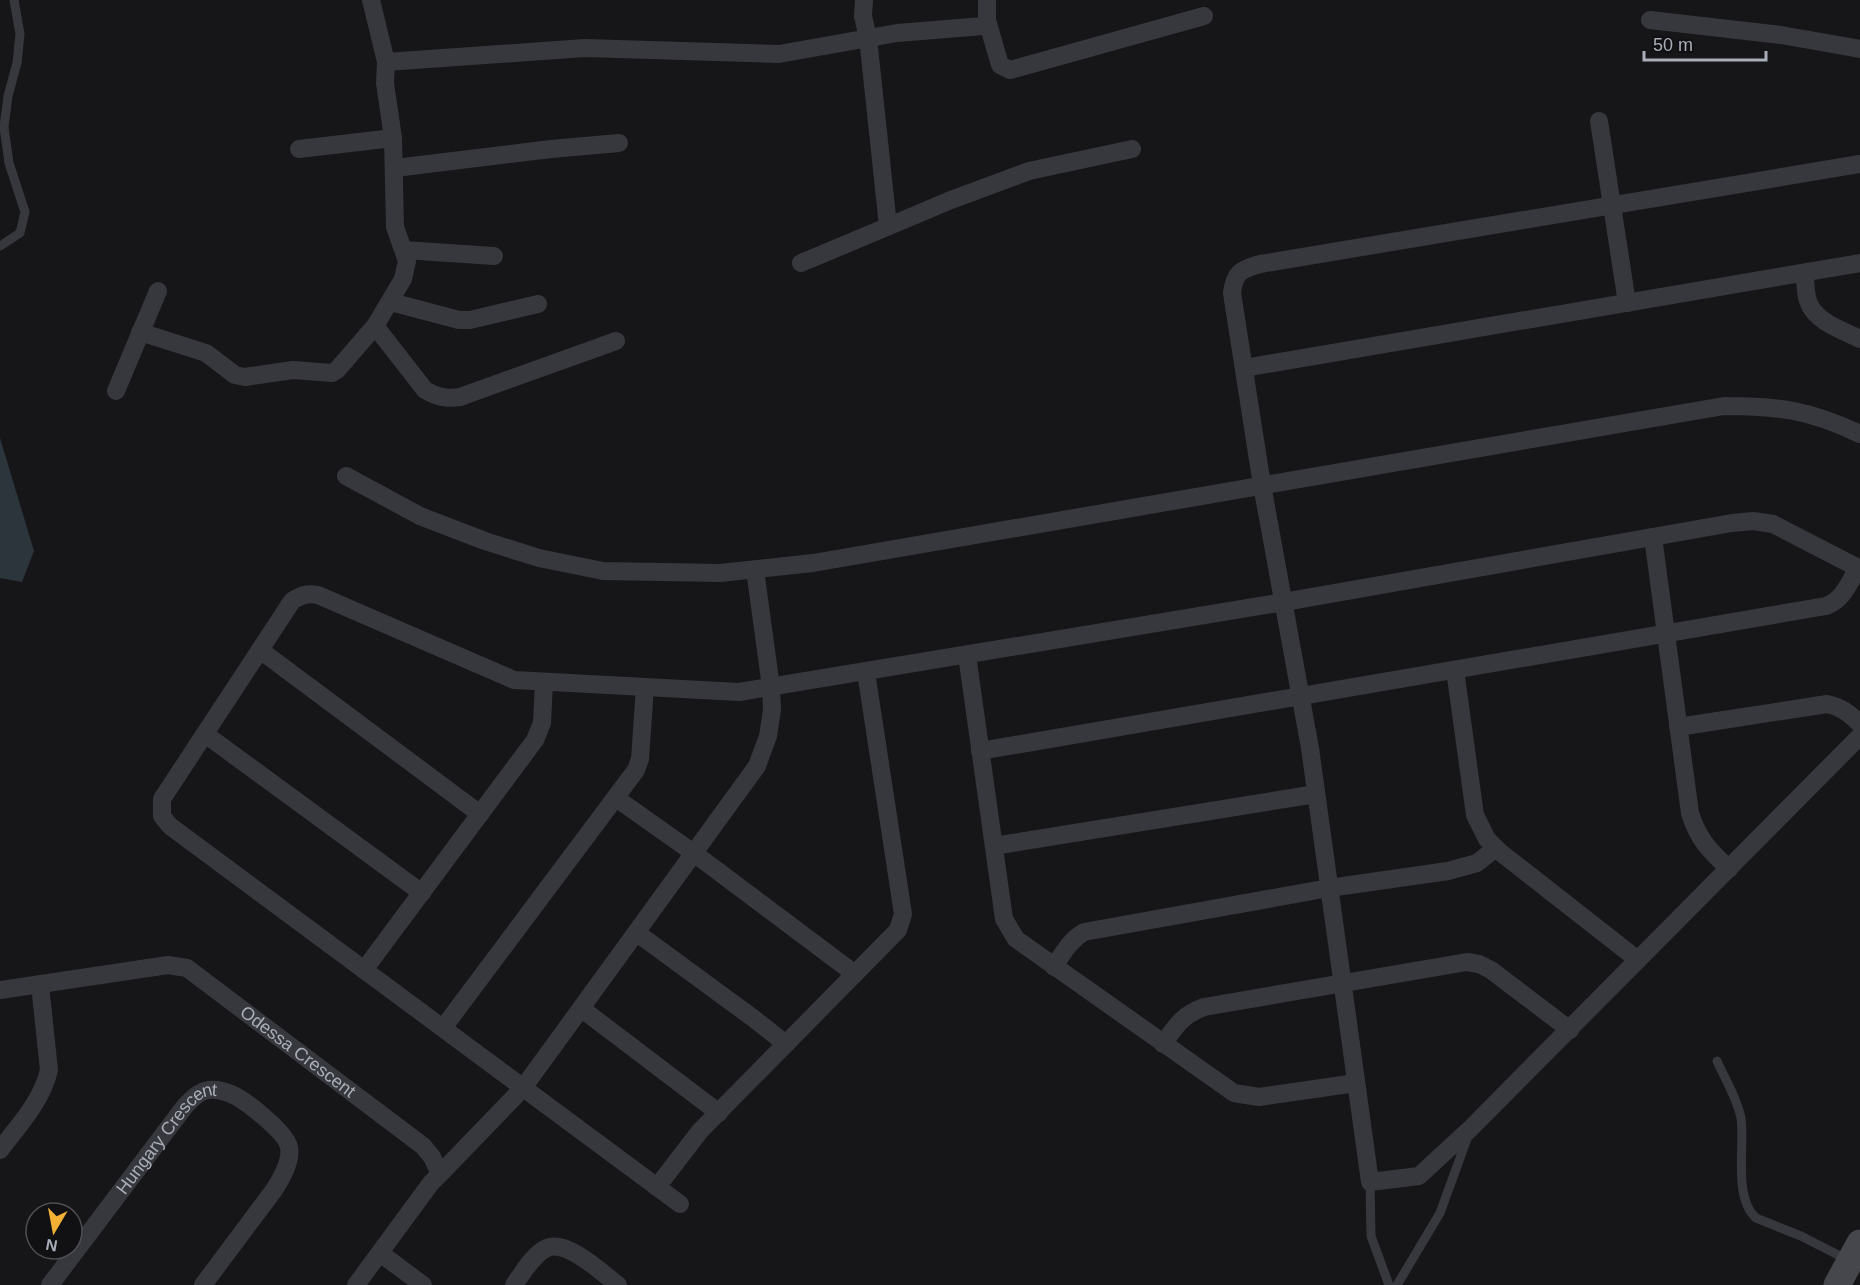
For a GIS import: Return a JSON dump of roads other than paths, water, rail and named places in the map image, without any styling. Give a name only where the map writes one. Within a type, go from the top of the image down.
[{"type":"main road","points":[[1837,1285],[1856,1266]]},
{"type":"street","points":[[140,332],[206,353],[235,375],[245,377],[293,370],[332,373],[375,326],[391,302],[407,269],[407,261],[395,227],[393,138],[385,83],[386,62],[371,0]]},
{"type":"street","points":[[864,0],[863,16],[868,38],[888,226]]},
{"type":"street","points":[[987,0],[987,20],[1000,65],[1010,70],[1203,16]]},
{"type":"street","points":[[386,62],[585,48],[779,54],[897,33],[972,28],[982,26],[987,20]]},
{"type":"street","points":[[1650,20],[1781,35],[1860,49]]},
{"type":"street","points":[[1599,121],[1627,303]]},
{"type":"street","points":[[299,149],[393,138]]},
{"type":"street","points":[[394,168],[619,143]]},
{"type":"street","points":[[801,263],[951,200],[1029,171],[1132,149]]},
{"type":"street","points":[[1860,164],[1260,264],[1244,269],[1236,276],[1232,293],[1262,485],[1316,794],[1370,1182],[1419,1176],[1570,1030],[1860,736]]},
{"type":"street","points":[[404,250],[494,256]]},
{"type":"street","points":[[1244,368],[1860,263]]},
{"type":"street","points":[[1804,273],[1808,301],[1814,313],[1824,321],[1860,339]]},
{"type":"street","points":[[116,391],[158,291]]},
{"type":"street","points":[[391,302],[459,320],[470,320],[538,304]]},
{"type":"street","points":[[375,326],[425,390],[436,397],[449,399],[615,341]]},
{"type":"street","points":[[346,476],[420,516],[485,541],[539,558],[603,571],[720,573],[813,563],[1724,406],[1784,408],[1812,414],[1860,434]]},
{"type":"street","points":[[680,1204],[170,826],[162,816],[162,799],[292,601],[301,595],[309,593],[318,595],[514,680],[740,692],[1284,602],[1732,523],[1753,521],[1773,524],[1859,568],[1834,603],[980,751]]},
{"type":"street","points":[[1653,537],[1690,813],[1694,828],[1703,843],[1729,869]]},
{"type":"street","points":[[356,1285],[431,1183],[523,1088],[757,766],[768,736],[772,710],[755,570]]},
{"type":"street","points":[[260,650],[480,814]]},
{"type":"street","points":[[967,655],[1004,920],[1016,939],[1226,1089],[1246,1096],[1259,1097],[1356,1083]]},
{"type":"street","points":[[1455,670],[1475,815],[1487,839],[1638,960]]},
{"type":"street","points":[[657,1187],[700,1131],[898,930],[903,914],[866,672]]},
{"type":"street","points":[[364,970],[535,740],[542,723],[544,682]]},
{"type":"street","points":[[443,1028],[636,770],[640,759],[645,687]]},
{"type":"street","points":[[1678,727],[1827,704],[1838,706],[1860,724]]},
{"type":"street","points":[[205,734],[422,893]]},
{"type":"street","points":[[994,846],[1316,794]]},
{"type":"street","points":[[616,798],[855,974]]},
{"type":"street","points":[[1054,966],[1067,946],[1075,937],[1084,932],[1329,888],[1448,871],[1477,863],[1496,848]]},
{"type":"street","points":[[637,933],[786,1044]]},
{"type":"street","points":[[1163,1044],[1181,1020],[1204,1007],[1467,962],[1479,964],[1491,970],[1570,1030]]},
{"type":"street","name":"Odessa Crescent","points":[[0,990],[168,965],[187,968],[423,1146],[432,1156],[440,1174]]},
{"type":"street","points":[[0,1150],[36,1102],[46,1083],[49,1070],[40,985]]},
{"type":"street","points":[[582,1009],[719,1113]]},
{"type":"street","name":"Hungary Crescent","points":[[50,1285],[185,1106],[195,1096],[206,1090],[216,1090],[231,1094],[243,1101],[282,1134],[289,1147],[283,1176],[203,1285]]},
{"type":"street","points":[[514,1285],[545,1249],[554,1246],[570,1250],[618,1285]]},
{"type":"street","points":[[380,1253],[423,1285]]},
{"type":"lane","points":[[0,246],[20,233],[25,212],[9,163],[4,127],[8,96],[17,63],[20,34],[14,0]]},
{"type":"lane","points":[[1717,1061],[1740,1116],[1744,1200],[1751,1213],[1756,1218],[1801,1236],[1856,1266]]},
{"type":"lane","points":[[1397,1285],[1440,1213],[1471,1128]]},
{"type":"lane","points":[[1370,1182],[1371,1236],[1389,1285]]}]
